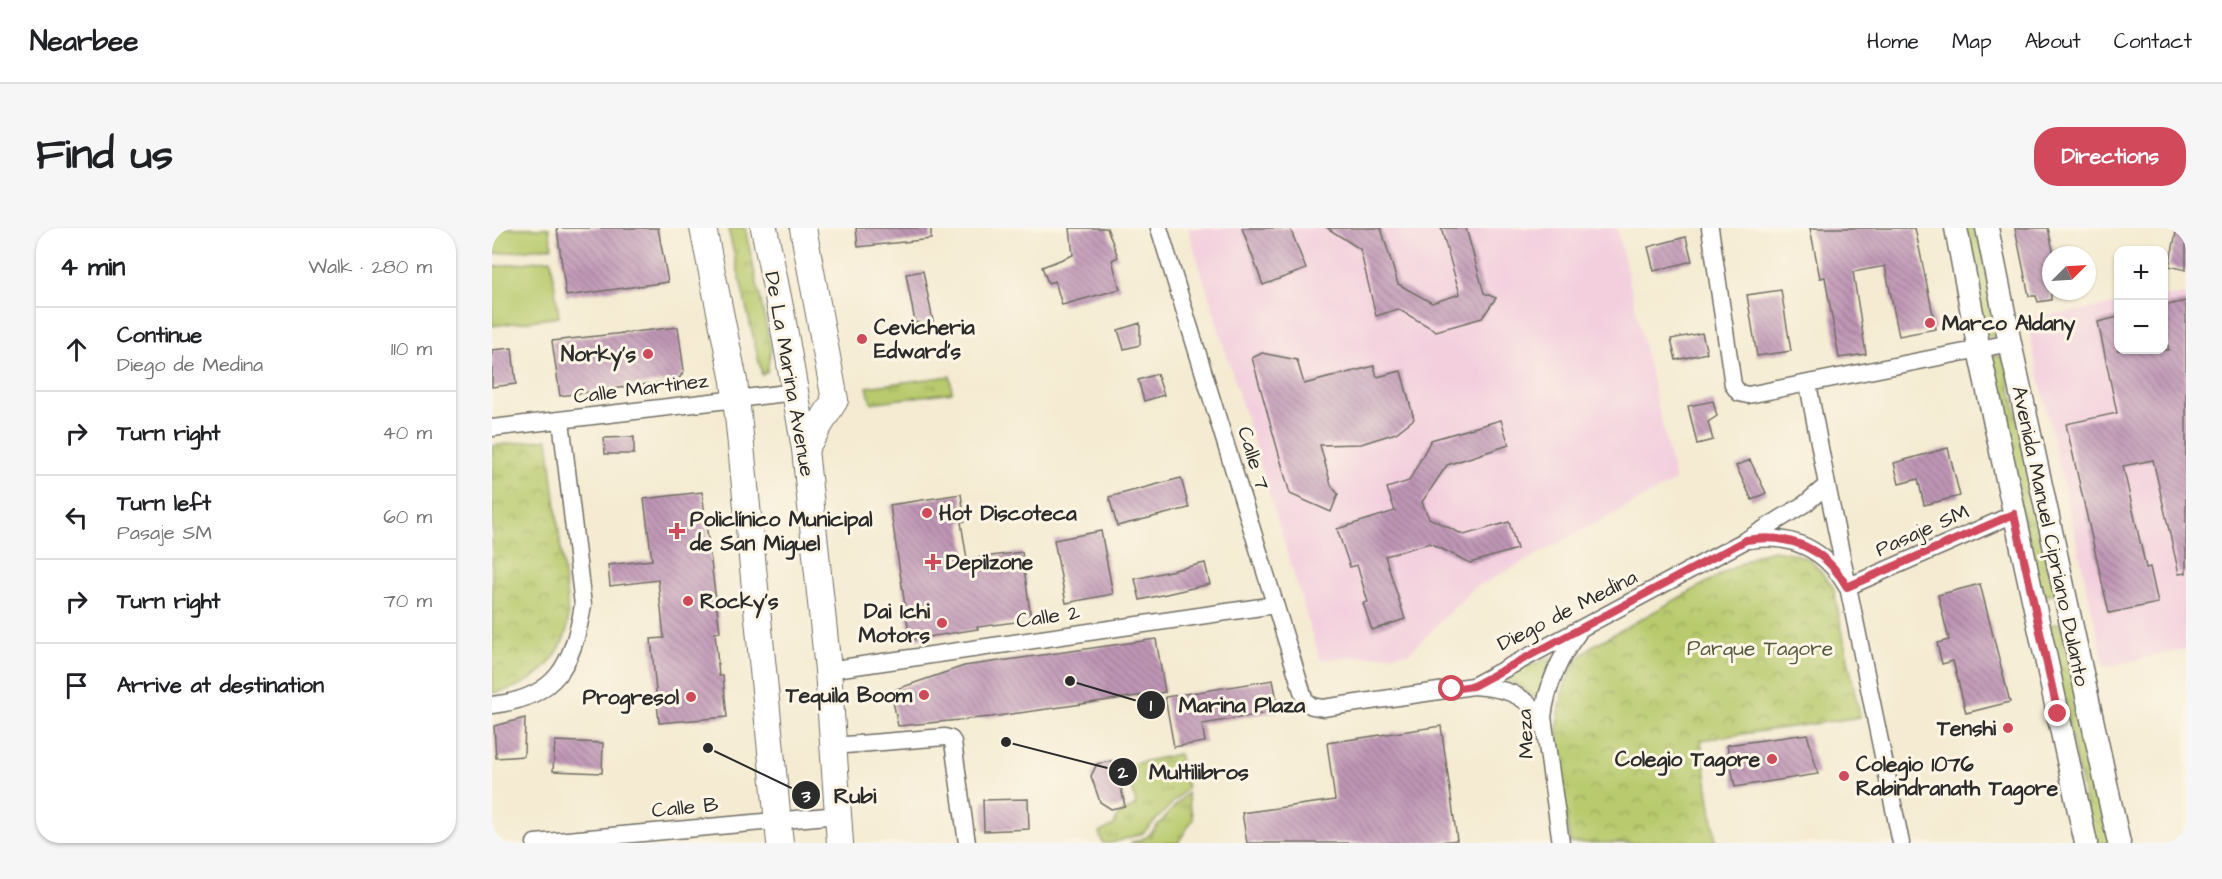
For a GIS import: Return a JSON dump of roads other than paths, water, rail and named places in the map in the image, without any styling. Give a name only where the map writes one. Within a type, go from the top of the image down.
[{"type":"main road","points":[[703,228],[736,399],[780,832]]},
{"type":"main road","name":"De La Marina Avenue","points":[[764,228],[805,449],[828,670],[840,843]]},
{"type":"main road","points":[[803,228],[835,400],[805,449]]},
{"type":"main road","name":"Avenida Manuel Cipriano Dulanto","points":[[1956,228],[1979,350],[2086,843]]},
{"type":"main road","name":"Avenida Manuel Cipriano Dulanto","points":[[1987,228],[2119,843]]},
{"type":"main road","points":[[2036,613],[2067,605]]},
{"type":"street","name":"Calle 7","points":[[1159,228],[1305,701]]},
{"type":"street","points":[[1710,228],[1733,385],[1739,393],[1748,395],[1809,384],[2010,343]]},
{"type":"street","points":[[1809,384],[1847,587],[1901,843]]},
{"type":"street","name":"Calle Martinez","points":[[492,428],[795,392]]},
{"type":"street","points":[[492,705],[511,703],[534,695],[557,677],[570,657],[579,630],[583,605],[561,420]]},
{"type":"street","name":"Diego de Medina","points":[[1305,701],[1312,706],[1323,708],[1473,686],[1746,540],[1806,503],[1827,485]]},
{"type":"street","name":"Pasaje SM","points":[[1847,587],[2014,514]]},
{"type":"street","points":[[1746,540],[1767,537],[1797,543],[1827,560],[1838,570],[1847,587]]},
{"type":"street","name":"Calle 2","points":[[828,670],[1275,605]]},
{"type":"street","name":"Meza","points":[[1560,843],[1543,717],[1546,699],[1556,670],[1568,646],[1580,630]]},
{"type":"street","points":[[1473,686],[1494,687],[1512,692],[1527,701],[1543,717]]},
{"type":"street","points":[[833,746],[945,737],[953,742],[967,843]]},
{"type":"street","name":"Calle B","points":[[536,843],[780,832],[838,815]]},
{"type":"place","name":"Marco Aldany","points":[[1930,323]]},
{"type":"place","name":"Cevicheria Edward's","points":[[862,339]]},
{"type":"place","name":"Norky's","points":[[648,354]]},
{"type":"place","name":"Hot Discoteca","points":[[927,513]]},
{"type":"place","name":"Policlínico Municipal de San Miguel","points":[[677,531]]},
{"type":"place","name":"Depilzone","points":[[933,562]]},
{"type":"place","name":"Rocky's","points":[[688,601]]},
{"type":"place","name":"Dai Ichi Motors","points":[[942,623]]},
{"type":"place","name":"Marina Plaza","points":[[1070,681]]},
{"type":"place","name":"Tequila Boom","points":[[924,695]]},
{"type":"place","name":"Progresol","points":[[691,697]]},
{"type":"place","name":"Tenshi","points":[[2008,728]]},
{"type":"place","name":"Multilibros","points":[[1006,742]]},
{"type":"place","name":"Rubi","points":[[708,748]]},
{"type":"place","name":"Colegio Tagore","points":[[1772,759]]},
{"type":"place","name":"Colegio 1076 Rabindranath Tagore","points":[[1844,776]]},
{"type":"park label","name":"Parque Tagore","points":[[1760,648]]}]
